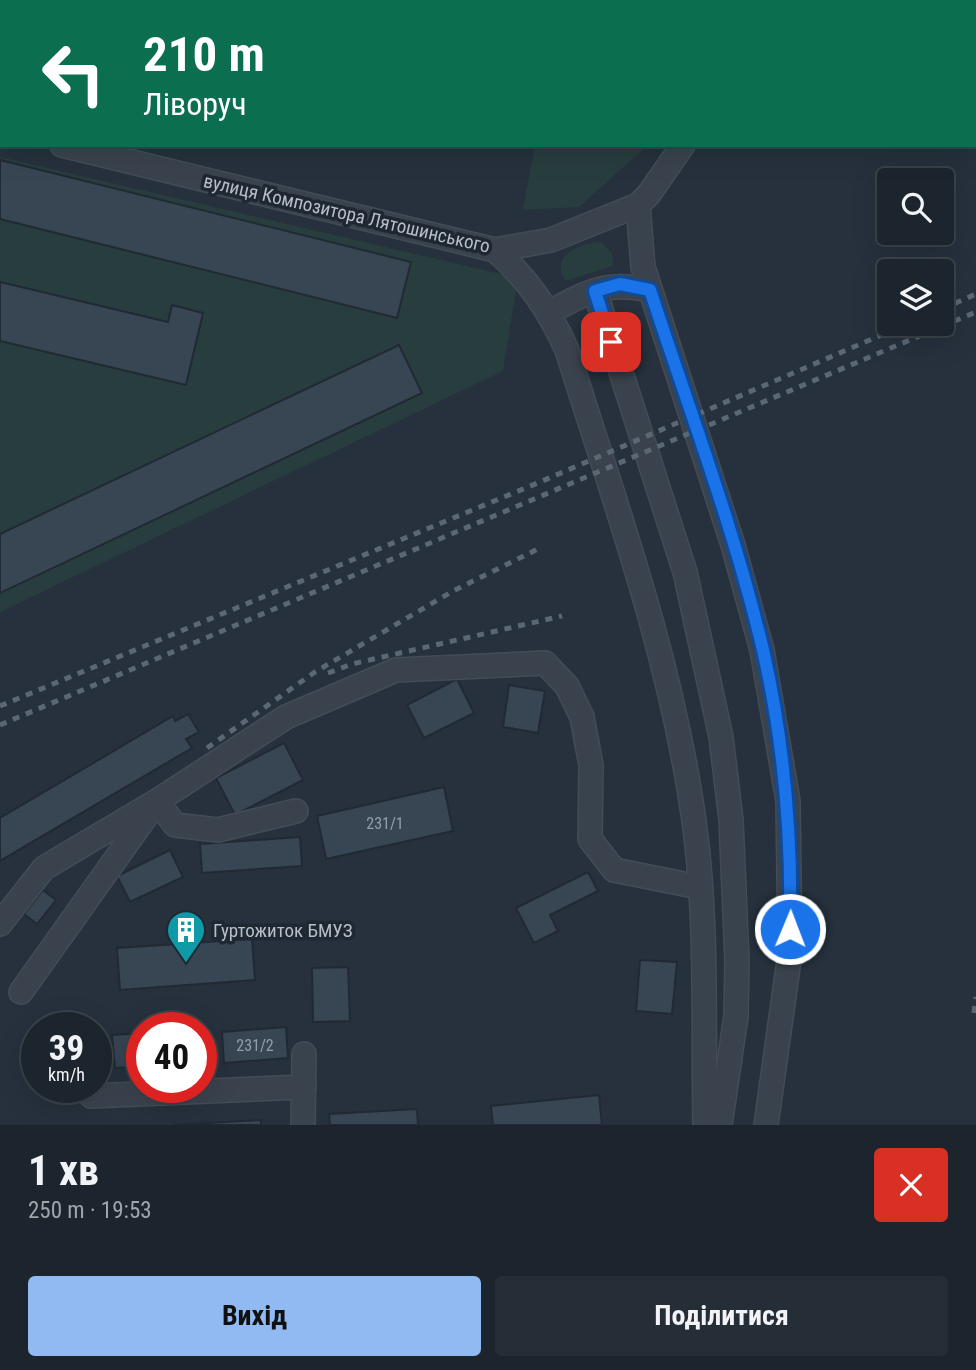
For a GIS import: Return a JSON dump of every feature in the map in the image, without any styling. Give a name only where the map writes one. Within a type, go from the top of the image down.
[{"type":"street","name":"вулиця Композитора Лятошинського","points":[[73,147],[495,250],[551,240],[638,205],[649,194],[682,147]]},
{"type":"street","points":[[638,205],[641,258],[733,545],[762,650],[786,789],[791,881],[790,953],[766,1125]]},
{"type":"street","points":[[495,250],[523,274],[550,312],[571,363],[669,685],[693,814],[703,926],[705,1125]]},
{"type":"street","points":[[550,312],[595,291],[620,284],[650,290]]},
{"type":"street","points":[[595,291],[685,572],[721,737],[731,820],[737,961],[736,1016],[720,1125]]},
{"type":"street","points":[[0,924],[44,868],[157,801],[286,717],[396,670],[519,662],[545,663],[567,686],[582,717],[591,765],[590,839],[614,870],[699,887]]},
{"type":"street","points":[[157,801],[175,825],[218,830],[296,811]]},
{"type":"street","points":[[21,992],[157,801]]},
{"type":"street","points":[[303,1125],[304,1054]]},
{"type":"street","points":[[112,1095],[304,1087]]},
{"type":"green space","points":[[535,147],[646,147],[579,207],[523,210]]},
{"type":"green space","points":[[0,157],[518,278],[503,371],[0,612]]},
{"type":"green space","points":[[595,242],[602,243],[612,253],[613,266],[566,281],[562,273],[562,260],[573,250]]},
{"type":"building","points":[[0,160],[411,262],[397,318],[0,219]]},
{"type":"building","points":[[0,282],[168,322],[172,305],[203,313],[186,385],[0,341]]},
{"type":"building","points":[[399,345],[422,393],[0,593],[0,534]]},
{"type":"building","points":[[457,679],[474,713],[424,738],[407,705]]},
{"type":"building","points":[[509,685],[545,691],[538,733],[503,727]]},
{"type":"building","points":[[188,714],[199,732],[186,739],[192,748],[0,861],[0,818],[173,716],[175,721]]},
{"type":"building","points":[[284,743],[303,780],[235,815],[216,778]]},
{"type":"building","points":[[444,787],[453,831],[326,859],[317,816]]},
{"type":"building","points":[[300,837],[302,866],[202,873],[200,844]]},
{"type":"building","points":[[170,850],[183,877],[130,902],[117,876]]},
{"type":"building","points":[[588,872],[598,891],[550,915],[558,931],[534,943],[516,908]]},
{"type":"building","points":[[43,890],[56,900],[37,924],[24,914]]},
{"type":"building","name":"Гуртожиток БМУЗ","points":[[252,939],[255,980],[120,990],[117,948]]},
{"type":"building","points":[[640,960],[677,962],[672,1014],[636,1011]]},
{"type":"building","points":[[348,967],[350,1021],[313,1022],[312,968]]},
{"type":"building","points":[[286,1027],[288,1058],[224,1063],[222,1032]]},
{"type":"building","points":[[126,1034],[126,1067],[115,1068],[112,1035]]},
{"type":"building","points":[[599,1095],[602,1125],[493,1125],[491,1106]]},
{"type":"building","points":[[417,1109],[418,1125],[330,1125],[329,1114]]},
{"type":"building","points":[[261,1120],[261,1125],[173,1125]]},
{"type":"railway","points":[[954,304],[976,294]]},
{"type":"railway","points":[[0,725],[976,312]]},
{"type":"railway","points":[[0,706],[540,482],[879,336]]},
{"type":"railway","points":[[207,748],[315,672],[453,591],[542,547]]},
{"type":"railway","points":[[328,673],[352,664],[562,616]]},
{"type":"railway","points":[[974,1013],[976,997]]},
{"type":"place","name":"Гуртожиток БМУЗ","points":[[186,964]]},
{"type":"route","points":[[611,342],[595,291],[620,284],[650,290],[733,545],[762,650],[778,729],[788,801],[790,929]]}]
